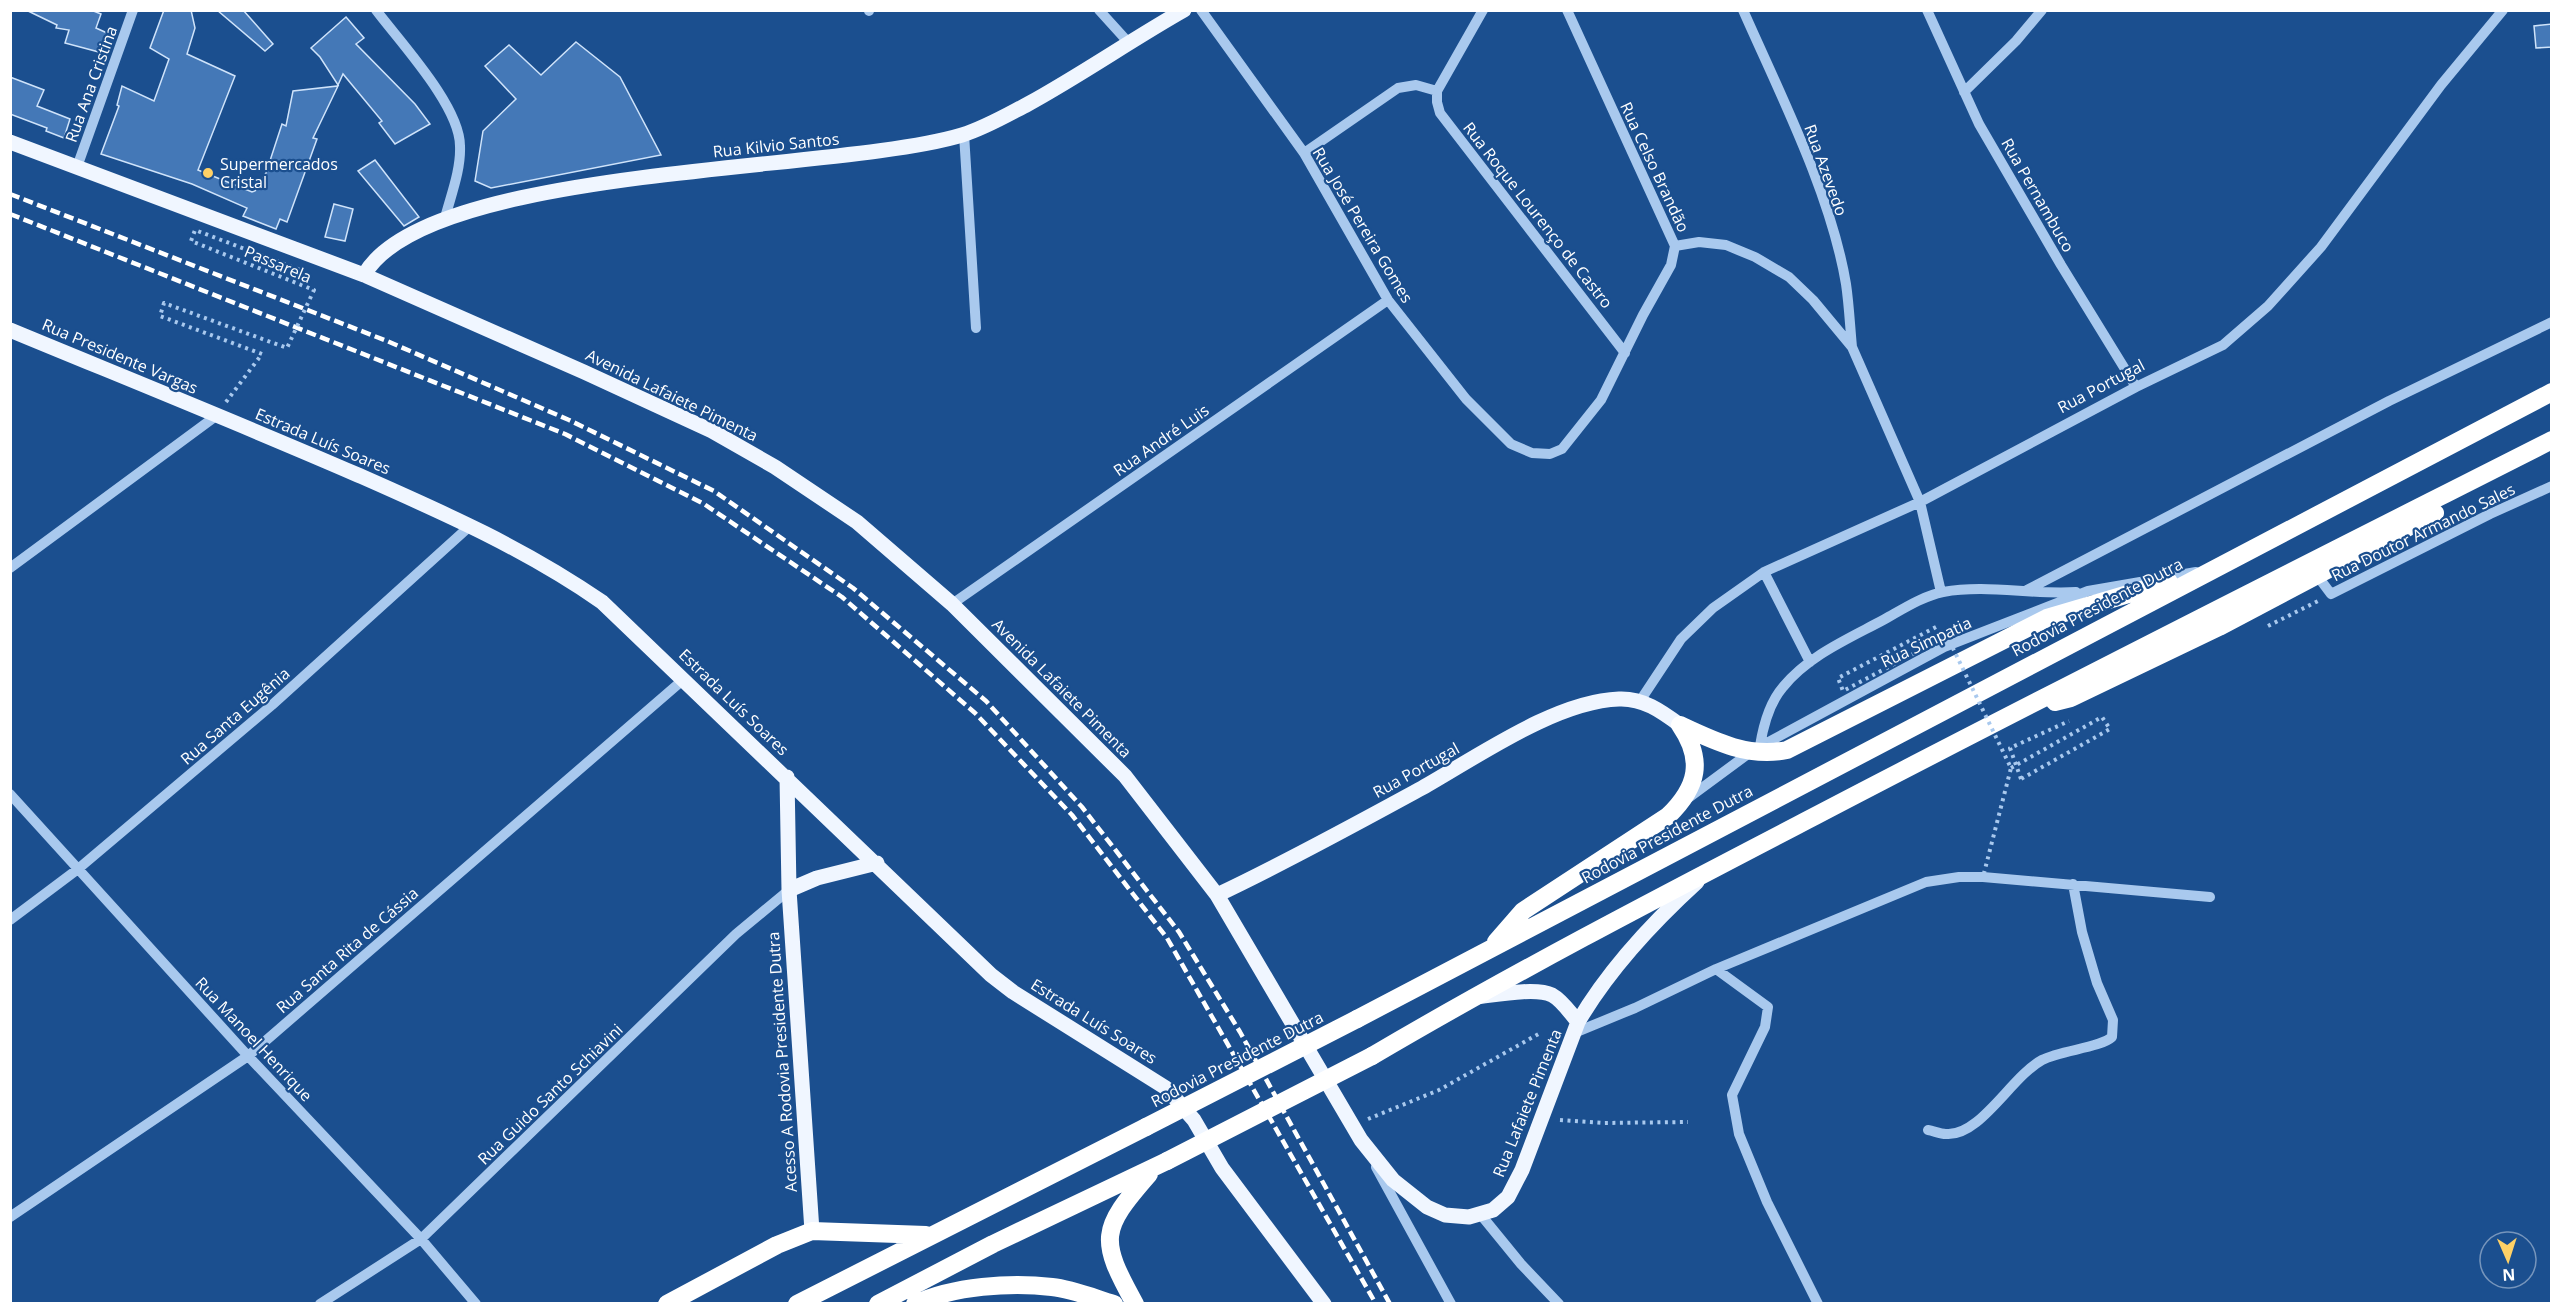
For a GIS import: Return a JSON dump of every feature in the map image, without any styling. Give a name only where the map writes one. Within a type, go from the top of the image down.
[{"type":"highway","name":"Rodovia Presidente Dutra","points":[[797,1304],[1357,1019],[1875,748],[2206,571],[2552,392]]},
{"type":"highway","points":[[878,1304],[993,1244],[1160,1165],[1372,1056],[1471,998],[2004,717],[2552,440]]},
{"type":"highway","points":[[2004,717],[2071,698],[2219,627],[2316,574],[2552,453]]},
{"type":"highway","points":[[1680,725],[1732,748],[1756,749],[1773,753],[1787,750],[2047,618],[2206,571]]},
{"type":"highway","points":[[1489,950],[1523,911],[1668,816],[1684,801],[1694,779],[1694,753],[1692,742],[1680,725]]},
{"type":"highway","points":[[1135,1304],[1116,1270],[1110,1251],[1110,1231],[1120,1208],[1160,1165]]},
{"type":"highway","points":[[667,1304],[777,1245],[812,1231],[928,1236]]},
{"type":"highway","points":[[915,1304],[927,1298],[979,1288],[1012,1286],[1053,1287],[1114,1304]]},
{"type":"main road","name":"Rua Kilvio Santos","points":[[364,275],[380,253],[410,234],[445,218],[506,201],[639,177],[791,162],[912,146],[964,135],[1053,90],[1128,42],[1184,10]]},
{"type":"main road","name":"Avenida Lafaiete Pimenta","points":[[10,142],[364,275],[712,431],[775,467],[857,522],[952,604],[1125,776],[1217,896]]},
{"type":"main road","name":"Rua Presidente Vargas","points":[[10,330],[216,416]]},
{"type":"main road","name":"Estrada Luís Soares","points":[[216,416],[471,525],[545,564],[603,602],[991,975],[1006,987],[1166,1088],[1194,1120],[1222,1168],[1324,1304]]},
{"type":"main road","name":"Rua Portugal","points":[[1217,896],[1297,857],[1535,724],[1585,703],[1620,698],[1640,701],[1657,708],[1680,725]]},
{"type":"main road","name":"Acesso A Rodovia Presidente Dutra","points":[[787,777],[789,890],[812,1231]]},
{"type":"main road","points":[[789,890],[817,878],[877,863]]},
{"type":"main road","name":"Rua Lafaiete Pimenta","points":[[1481,1215],[1500,1206],[1515,1186],[1576,1028],[1620,960],[1709,872]]},
{"type":"main road","points":[[1217,896],[1361,1140],[1393,1180],[1419,1203],[1445,1215],[1468,1217],[1481,1215]]},
{"type":"main road","name":"Rua Lafaiete Pimenta","points":[[1471,998],[1549,993],[1567,1008],[1576,1028]]},
{"type":"street","name":"Rua Ana Cristina","points":[[78,167],[133,10]]},
{"type":"street","points":[[376,10],[431,81],[455,120],[460,145],[457,173],[445,218]]},
{"type":"street","points":[[1099,10],[1128,42]]},
{"type":"street","name":"Rua José Pereira Gomes","points":[[1201,10],[1304,153],[1388,300],[1466,399],[1511,444],[1532,453],[1550,454],[1562,450],[1601,400],[1671,265],[1675,246]]},
{"type":"street","points":[[1304,153],[1398,88],[1416,86],[1437,91],[1483,10]]},
{"type":"street","name":"Rua Celso Brandão","points":[[1567,10],[1675,246],[1699,242],[1726,245],[1764,262],[1789,277],[1813,300],[1852,347],[1920,502],[1941,592]]},
{"type":"street","name":"Rua Azevedo","points":[[1743,10],[1799,138],[1829,218],[1846,283],[1852,347]]},
{"type":"street","name":"Rua Pernambuco","points":[[1928,10],[1979,124],[2061,265],[2136,387]]},
{"type":"street","points":[[1964,92],[2016,40],[2042,10]]},
{"type":"street","name":"Rua Portugal","points":[[1640,701],[1682,639],[1713,608],[1764,572],[1920,502],[2136,387],[2223,345],[2268,306],[2322,247],[2441,85],[2503,10]]},
{"type":"street","name":"Rua Roque Lourenço de Castro","points":[[1437,91],[1440,113],[1625,353]]},
{"type":"street","points":[[964,135],[976,328]]},
{"type":"street","name":"Rua André Luis","points":[[952,604],[1388,300]]},
{"type":"street","points":[[2027,590],[2389,401],[2552,321]]},
{"type":"street","points":[[10,568],[216,416]]},
{"type":"street","name":"Rua Doutor Armando Sales","points":[[2316,574],[2331,594],[2490,514],[2552,486]]},
{"type":"street","name":"Rua Santa Eugênia","points":[[10,920],[78,869],[273,705],[471,525]]},
{"type":"street","name":"Rua Simpatia","points":[[1684,801],[1756,749],[1944,647],[2088,591],[2206,571]]},
{"type":"street","points":[[1764,572],[1810,662]]},
{"type":"street","points":[[1756,749],[1763,727],[1781,689],[1798,671],[1897,612],[1941,592],[1987,588],[2058,593],[2088,591]]},
{"type":"street","name":"Rua Santa Rita de Cássia","points":[[10,1217],[248,1056],[684,679]]},
{"type":"street","name":"Rua Manoel Henrique","points":[[10,794],[248,1056],[421,1239],[476,1304]]},
{"type":"street","points":[[1576,1028],[1635,1008],[1716,969],[1926,882],[1959,877],[1983,877],[2210,897]]},
{"type":"street","points":[[1928,1130],[1948,1135],[1969,1130],[2018,1079],[2041,1061],[2061,1052],[2102,1043],[2112,1037],[2114,1020],[2097,983],[2085,942],[2073,884]]},
{"type":"street","name":"Rua Guido Santo Schiavini","points":[[320,1304],[421,1239],[736,934],[789,890]]},
{"type":"street","points":[[1716,969],[1768,1006],[1765,1027],[1732,1095],[1739,1134],[1767,1202],[1818,1304]]},
{"type":"street","points":[[1361,1140],[1451,1304]]},
{"type":"street","points":[[1481,1215],[1521,1264],[1559,1304]]},
{"type":"path","name":"Passarela","points":[[216,416],[262,354],[160,315],[164,303],[287,348],[314,290],[191,241],[195,230],[300,270]]},
{"type":"path","points":[[1936,627],[1838,678],[1843,691],[1947,636],[2011,768],[1983,877]]},
{"type":"path","points":[[2011,768],[2102,717],[2110,729],[2021,779]]},
{"type":"path","points":[[1352,1125],[1439,1090],[1542,1032]]},
{"type":"path","points":[[1540,1119],[1602,1123],[1688,1122]]},
{"type":"building","points":[[26,10],[91,10],[101,14],[96,28],[107,33],[99,52],[65,43],[69,30],[56,28],[57,25]]},
{"type":"building","points":[[164,10],[191,10],[195,28],[187,54],[235,76],[198,170],[252,192],[255,191],[266,173],[282,124],[286,126],[293,91],[338,86],[313,138],[317,139],[287,222],[280,219],[276,229],[243,216],[247,208],[192,184],[101,154],[119,106],[117,105],[122,86],[154,101],[169,59],[150,48]]},
{"type":"building","points":[[217,10],[243,10],[273,44],[265,51]]},
{"type":"building","points":[[346,17],[364,38],[356,44],[415,104],[430,124],[395,144],[379,123],[382,121],[343,74],[338,85],[320,57],[311,48]]},
{"type":"building","points":[[2552,24],[2552,47],[2536,48],[2534,26]]},
{"type":"building","points":[[576,42],[620,77],[661,155],[491,188],[475,181],[483,131],[516,99],[485,66],[509,45],[541,75]]},
{"type":"building","points":[[10,77],[44,90],[37,106],[70,119],[64,138],[46,131],[47,128],[10,114]]},
{"type":"building","points":[[375,160],[419,217],[404,226],[358,171]]},
{"type":"building","points":[[334,204],[353,209],[345,241],[325,237]]},
{"type":"railway","points":[[10,194],[387,341],[569,420],[714,491],[853,588],[986,701],[1082,807],[1179,932],[1240,1032],[1390,1304]]},
{"type":"railway","points":[[10,214],[565,434],[704,504],[842,597],[975,713],[1072,815],[1167,938],[1376,1304]]},
{"type":"place","name":"Supermercados Cristal","points":[[208,173]]}]
